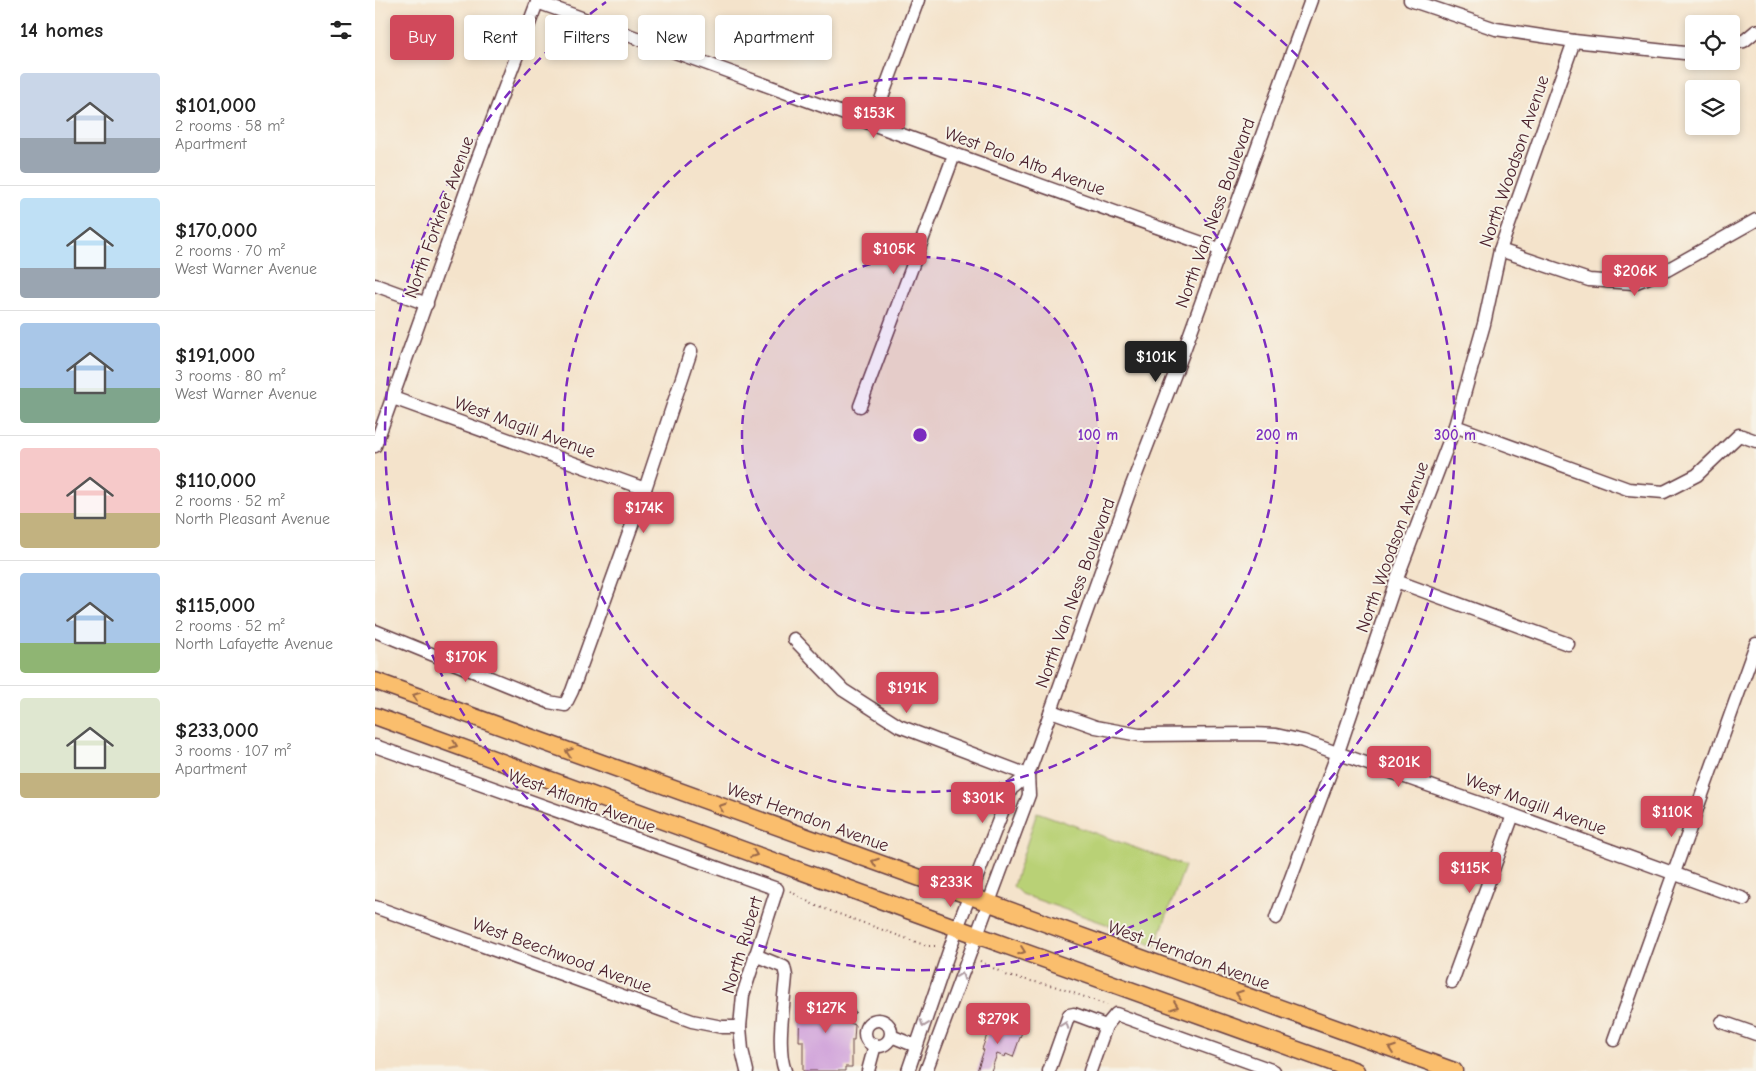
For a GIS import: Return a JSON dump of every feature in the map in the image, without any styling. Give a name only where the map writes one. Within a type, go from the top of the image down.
[{"type":"main road","name":"West Herndon Avenue","points":[[375,681],[1454,1071]]},
{"type":"main road","points":[[375,716],[1356,1071]]},
{"type":"street","points":[[873,124],[918,0]]},
{"type":"street","name":"North Van Ness Boulevard","points":[[926,1071],[1029,795],[1028,775],[1093,592],[1183,352],[1311,0]]},
{"type":"street","points":[[1410,0],[1496,29],[1574,41],[1685,52]]},
{"type":"street","name":"West Palo Alto Avenue","points":[[537,1],[1219,249]]},
{"type":"street","name":"North Forkner Avenue","points":[[375,446],[478,158],[537,1]]},
{"type":"street","points":[[1740,42],[1744,41],[1756,31]]},
{"type":"street","name":"North Woodson Avenue","points":[[1277,918],[1338,752],[1396,580],[1455,426],[1484,324],[1500,250],[1574,41]]},
{"type":"street","points":[[860,406],[954,154]]},
{"type":"street","points":[[1500,250],[1589,280],[1634,283],[1667,270],[1756,220]]},
{"type":"street","points":[[375,286],[427,304]]},
{"type":"street","points":[[375,631],[549,702],[565,705],[572,691],[645,489],[691,351]]},
{"type":"street","name":"West Magill Avenue","points":[[393,398],[645,489]]},
{"type":"street","points":[[1455,426],[1628,489],[1664,492],[1697,475],[1739,435],[1756,441]]},
{"type":"street","points":[[1396,580],[1568,644]]},
{"type":"street","points":[[794,639],[843,690],[899,726],[1028,775]]},
{"type":"street","points":[[1613,1040],[1675,873],[1756,644]]},
{"type":"street","name":"West Magill Avenue","points":[[1051,711],[1096,727],[1125,733],[1165,736],[1253,734],[1276,735],[1303,740],[1513,814],[1744,899]]},
{"type":"street","name":"West Atlanta Avenue","points":[[375,746],[777,889]]},
{"type":"street","name":"North Van Ness Boulevard","points":[[908,1071],[957,928],[1011,789],[1028,775]]},
{"type":"street","points":[[1452,982],[1513,814]]},
{"type":"street","name":"North Rubert","points":[[747,1071],[742,1050],[740,1027],[743,995],[777,889]]},
{"type":"street","name":"West Beechwood Avenue","points":[[375,906],[692,1020],[722,1027],[740,1027]]},
{"type":"street","points":[[755,955],[784,967],[786,976],[781,1047],[785,1071]]},
{"type":"street","points":[[1090,1071],[1106,1026],[1114,1010],[1274,1071]]},
{"type":"street","points":[[1049,1071],[1069,1015],[1074,1014],[1106,1026]]},
{"type":"street","points":[[880,1020],[885,1022],[890,1028],[891,1036],[887,1042],[880,1045],[871,1044],[866,1037],[867,1028],[872,1022],[880,1020]]},
{"type":"street","points":[[1722,1022],[1756,1034]]},
{"type":"street","points":[[891,1036],[916,1046]]},
{"type":"street","points":[[868,1071],[875,1045]]},
{"type":"path","points":[[777,889],[785,889],[799,895],[814,905],[918,943],[927,946],[937,946]]},
{"type":"path","points":[[979,961],[1008,976],[1053,986],[1114,1010]]},
{"type":"green space","points":[[1037,812],[1185,866],[1155,947],[1123,930],[1021,894],[1013,886]]},
{"type":"building","points":[[800,996],[831,996],[831,1000],[845,1000],[856,1012],[845,1021],[855,1025],[854,1040],[852,1040],[852,1067],[845,1067],[845,1071],[803,1071],[803,1041],[799,1041]]},
{"type":"building","points":[[992,1021],[1022,1032],[1013,1057],[1006,1054],[1005,1057],[997,1054],[991,1071],[977,1071],[984,1050],[982,1049]]}]
